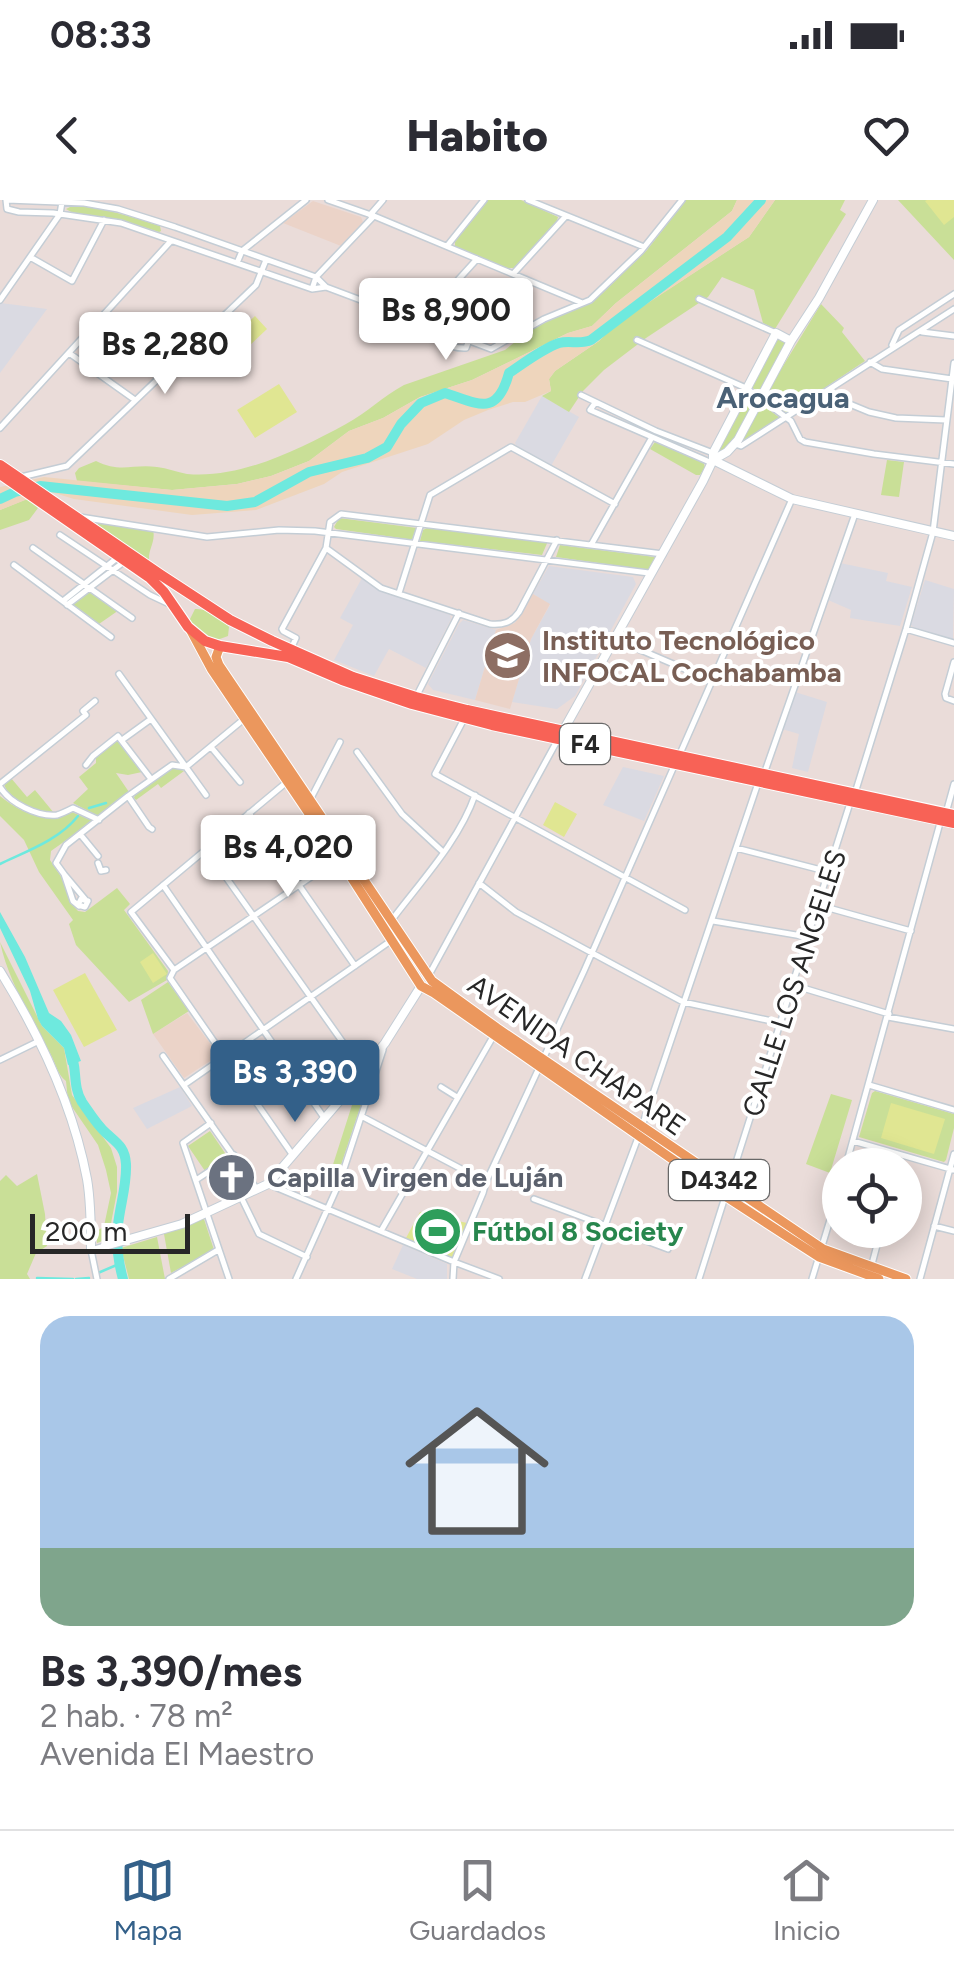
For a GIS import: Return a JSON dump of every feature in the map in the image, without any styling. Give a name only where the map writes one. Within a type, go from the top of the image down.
[{"type":"highway","name":"F4","points":[[0,465],[150,578],[200,638],[221,646],[288,657],[374,692],[464,718],[949,818]]},
{"type":"highway","name":"F4","points":[[0,474],[17,480]]},
{"type":"highway","name":"F4","points":[[40,497],[78,518],[207,606],[291,650],[416,697],[561,735]]},
{"type":"highway","points":[[188,626],[190,610],[207,606]]},
{"type":"highway","points":[[221,646],[232,634],[230,620]]},
{"type":"main road","name":"AVENIDA CHAPARE","points":[[188,626],[291,779],[392,940],[425,981],[494,1035],[541,1062]]},
{"type":"main road","points":[[216,668],[221,646]]},
{"type":"main road","name":"AVENIDA CHAPARE","points":[[291,779],[310,800],[392,921],[425,981],[727,1192],[821,1253],[879,1279]]},
{"type":"main road","name":"AVENIDA CHAPARE","points":[[821,1253],[906,1279]]},
{"type":"street","points":[[326,288],[316,277],[100,202],[6,200],[8,209],[20,212],[104,220],[171,240],[312,289],[326,288],[491,349],[544,319],[590,300],[644,248],[682,200]]},
{"type":"street","points":[[237,262],[242,251],[306,200]]},
{"type":"street","points":[[328,200],[582,303]]},
{"type":"street","points":[[312,289],[316,277],[384,200]]},
{"type":"street","points":[[448,246],[484,200]]},
{"type":"street","points":[[529,200],[644,248]]},
{"type":"street","points":[[713,459],[735,444],[874,200]]},
{"type":"street","points":[[0,300],[60,214],[62,202]]},
{"type":"street","points":[[514,274],[566,216]]},
{"type":"street","points":[[30,257],[72,281],[104,220]]},
{"type":"street","points":[[0,428],[171,240],[181,236],[176,228]]},
{"type":"street","points":[[171,240],[167,230],[176,228]]},
{"type":"street","points":[[420,322],[477,259]]},
{"type":"street","points":[[17,480],[68,466],[256,285],[266,260]]},
{"type":"street","points":[[890,348],[899,330],[954,294]]},
{"type":"street","points":[[699,299],[791,340]]},
{"type":"street","points":[[735,444],[741,446],[954,309]]},
{"type":"street","points":[[420,322],[434,337],[459,349],[466,348],[470,340]]},
{"type":"street","points":[[919,331],[954,336]]},
{"type":"street","points":[[92,1250],[182,1224],[268,1184],[385,1043],[425,981],[652,574],[776,333]]},
{"type":"street","points":[[637,340],[746,388],[790,421],[805,442],[954,464]]},
{"type":"street","points":[[68,353],[136,400]]},
{"type":"street","points":[[870,362],[882,369],[952,379]]},
{"type":"street","name":"CALLE LOS ANGELES","points":[[699,1279],[934,532],[954,363]]},
{"type":"street","points":[[823,393],[896,418],[947,420]]},
{"type":"street","points":[[581,394],[654,435]]},
{"type":"street","points":[[595,403],[590,410],[713,459],[792,499],[954,536]]},
{"type":"street","points":[[592,545],[654,435]]},
{"type":"street","points":[[399,593],[430,495],[511,447],[615,504]]},
{"type":"street","points":[[453,1279],[454,1262],[486,1182],[592,954],[792,499]]},
{"type":"street","points":[[291,650],[296,638],[282,629],[326,548],[330,522],[341,514],[663,554]]},
{"type":"street","points":[[585,1279],[855,514]]},
{"type":"street","points":[[78,518],[86,516],[207,538],[279,530],[328,532],[652,574]]},
{"type":"street","points":[[60,535],[150,595],[173,605]]},
{"type":"street","points":[[326,548],[381,588],[500,624],[514,618],[557,540]]},
{"type":"street","points":[[33,548],[132,618]]},
{"type":"street","points":[[65,603],[123,558]]},
{"type":"street","points":[[14,566],[111,636]]},
{"type":"street","points":[[416,697],[459,612]]},
{"type":"street","points":[[906,629],[954,643]]},
{"type":"street","points":[[615,638],[712,681]]},
{"type":"street","points":[[954,662],[945,694],[954,700]]},
{"type":"street","points":[[119,674],[206,795]]},
{"type":"street","points":[[94,701],[83,711],[86,715],[0,785],[12,800],[36,811],[56,815],[73,808],[99,820]]},
{"type":"street","points":[[64,874],[73,901],[87,906],[86,899],[56,863],[60,852],[150,779],[172,765],[186,767],[248,716]]},
{"type":"street","points":[[464,718],[435,774],[685,910]]},
{"type":"street","points":[[122,740],[152,719]]},
{"type":"street","points":[[86,765],[118,736],[150,779]]},
{"type":"street","points":[[56,740],[62,746]]},
{"type":"street","points":[[310,800],[340,742]]},
{"type":"street","points":[[211,747],[240,782]]},
{"type":"street","points":[[357,752],[402,814],[442,852]]},
{"type":"street","points":[[174,970],[130,912],[291,779]]},
{"type":"street","points":[[850,1148],[912,931],[949,818],[954,784]]},
{"type":"street","points":[[392,921],[469,812],[475,794]]},
{"type":"street","points":[[128,796],[159,837]]},
{"type":"street","points":[[250,813],[355,966]]},
{"type":"street","points":[[80,834],[100,860]]},
{"type":"street","points":[[736,848],[829,872]]},
{"type":"street","points":[[206,849],[372,1085]]},
{"type":"street","points":[[294,1156],[170,978],[174,970],[340,858]]},
{"type":"street","points":[[479,883],[516,912],[683,1002],[781,1024]]},
{"type":"street","points":[[163,885],[325,1119]]},
{"type":"street","points":[[818,906],[912,931]]},
{"type":"street","points":[[712,921],[808,937]]},
{"type":"street","points":[[184,1085],[392,940]]},
{"type":"street","points":[[0,971],[57,1079],[82,1153],[97,1279]]},
{"type":"street","points":[[793,985],[889,1015],[954,1029]]},
{"type":"street","points":[[381,1231],[494,1035]]},
{"type":"street","points":[[0,1060],[39,1041]]},
{"type":"street","points":[[296,1279],[363,1117],[385,1043]]},
{"type":"street","points":[[163,1056],[258,1190]]},
{"type":"street","points":[[869,1086],[954,1110]]},
{"type":"street","points":[[441,1087],[457,1097]]},
{"type":"street","points":[[363,1117],[486,1182]]},
{"type":"street","points":[[211,1124],[184,1143],[229,1279]]},
{"type":"street","points":[[852,1141],[877,1148]]},
{"type":"street","points":[[920,1279],[954,1154]]},
{"type":"street","points":[[196,1180],[234,1155]]},
{"type":"street","points":[[922,1161],[952,1169]]},
{"type":"street","points":[[268,1184],[500,1279]]},
{"type":"street","points":[[241,1196],[258,1234],[307,1256]]},
{"type":"street","points":[[534,1198],[668,1249]]},
{"type":"street","points":[[934,1226],[954,1231]]},
{"type":"street","points":[[812,1279],[822,1248]]},
{"type":"street","points":[[871,1267],[876,1248]]},
{"type":"street","points":[[169,1279],[219,1250]]},
{"type":"shaded area","points":[[313,201],[361,217],[363,222],[341,246],[283,223]]},
{"type":"shaded area","points":[[0,304],[47,309],[0,373]]},
{"type":"shaded area","points":[[542,396],[579,417],[551,466],[515,443]]},
{"type":"shaded area","points":[[840,563],[888,573],[886,581],[912,587],[900,626],[850,618],[851,610],[828,600]]},
{"type":"shaded area","points":[[549,566],[633,577],[636,584],[575,696],[557,709],[512,702],[531,639],[550,605],[533,594]]},
{"type":"shaded area","points":[[362,578],[380,591],[450,615],[426,668],[389,649],[374,676],[334,660],[353,625],[340,618]]},
{"type":"shaded area","points":[[925,580],[954,589],[953,639],[911,625]]},
{"type":"shaded area","name":"Instituto Tecnológico INFOCAL Cochabamba","points":[[533,594],[550,604],[531,639],[510,709],[475,700],[496,630],[515,623]]},
{"type":"shaded area","points":[[463,620],[496,630],[475,700],[433,690],[428,684]]},
{"type":"shaded area","points":[[795,692],[827,702],[808,772],[792,768],[799,734],[782,729]]},
{"type":"shaded area","points":[[623,767],[664,776],[644,821],[603,805]]},
{"type":"shaded area","points":[[187,1013],[219,1055],[184,1078],[153,1034]]},
{"type":"shaded area","points":[[180,1087],[192,1106],[147,1129],[133,1108]]},
{"type":"shaded area","points":[[403,1245],[447,1264],[447,1279],[417,1279],[392,1269]]},
{"type":"green space","points":[[488,200],[521,200],[558,217],[556,224],[514,268],[504,268],[455,247],[455,241]]},
{"type":"green space","points":[[686,200],[737,200],[732,211],[592,326],[568,333],[472,380],[420,397],[349,431],[309,461],[237,484],[172,490],[77,481],[75,473],[79,468],[96,461],[112,467],[157,467],[207,474],[249,467],[290,452],[354,420],[404,385],[505,350],[530,330],[592,303],[647,250]]},
{"type":"green space","points":[[775,200],[845,200],[840,210],[846,214],[775,329],[763,323],[754,290],[722,277],[708,297],[604,370],[569,412],[542,396],[551,391],[549,379],[555,371],[599,341],[615,324],[749,237]]},
{"type":"green space","points":[[898,200],[954,200],[954,260]]},
{"type":"green space","points":[[927,200],[954,200],[954,217],[944,225]]},
{"type":"green space","points":[[72,206],[116,213],[160,226],[161,231],[66,209]]},
{"type":"green space","points":[[821,304],[844,328],[842,332],[865,361],[787,413],[764,397]]},
{"type":"green space","points":[[255,316],[267,329],[249,346],[237,333]]},
{"type":"green space","points":[[778,339],[788,343],[760,393],[751,387]]},
{"type":"green space","points":[[279,384],[297,412],[255,438],[237,410]]},
{"type":"green space","points":[[747,394],[756,400],[722,455],[717,452]]},
{"type":"green space","points":[[760,403],[780,418],[736,446]]},
{"type":"green space","points":[[655,442],[703,461],[705,467],[696,475],[650,449]]},
{"type":"green space","points":[[887,460],[904,462],[899,497],[881,495]]},
{"type":"green space","points":[[27,499],[38,508],[29,520],[0,530],[0,510]]},
{"type":"green space","points":[[339,518],[417,528],[415,540],[336,529]]},
{"type":"green space","points":[[101,522],[153,529],[149,561],[98,525]]},
{"type":"green space","points":[[427,528],[548,541],[542,555],[420,541]]},
{"type":"green space","points":[[560,545],[655,557],[648,570],[556,557]]},
{"type":"green space","points":[[91,591],[119,610],[99,624],[73,603]]},
{"type":"green space","points":[[195,609],[222,620],[229,627],[228,636],[217,640],[198,631],[189,621]]},
{"type":"green space","points":[[114,741],[129,745],[144,768],[128,775],[116,773],[129,792],[98,816],[73,803],[88,789],[79,777]]},
{"type":"green space","points":[[170,769],[184,771],[161,788],[158,784],[134,798]]},
{"type":"green space","points":[[11,778],[27,797],[35,790],[54,813],[31,808],[12,797],[4,784]]},
{"type":"green space","points":[[0,796],[34,815],[54,818],[72,812],[93,821],[51,851],[50,860],[78,911],[85,912],[117,888],[130,904],[124,910],[168,971],[167,980],[129,1002],[76,945],[69,924],[73,920],[39,872],[24,840],[0,816]]},
{"type":"green space","points":[[555,802],[577,814],[564,837],[543,825]]},
{"type":"green space","points":[[0,942],[42,1026],[64,1048],[72,1095],[111,1148],[117,1167],[117,1192],[108,1239],[97,1243],[96,1232],[104,1226],[111,1193],[98,1145],[68,1101],[66,1081],[21,999]]},
{"type":"green space","points":[[153,953],[167,974],[153,983],[140,962]]},
{"type":"green space","points":[[85,973],[117,1030],[84,1047],[53,990]]},
{"type":"green space","points":[[168,982],[189,1011],[153,1034],[141,1000]]},
{"type":"green space","points":[[364,1077],[368,1084],[337,1177],[330,1174],[352,1105],[347,1101]]},
{"type":"green space","points":[[872,1093],[954,1114],[946,1160],[922,1156],[922,1148],[896,1148],[859,1137]]},
{"type":"green space","points":[[831,1094],[852,1100],[838,1148],[822,1148],[822,1170],[806,1164]]},
{"type":"green space","points":[[891,1103],[945,1119],[934,1154],[881,1138]]},
{"type":"green space","points":[[210,1131],[227,1156],[205,1171],[188,1146]]},
{"type":"green space","points":[[37,1174],[47,1246],[36,1253],[27,1274],[30,1279],[0,1279],[0,1181],[6,1175],[17,1186]]},
{"type":"green space","name":"Fútbol 8 Society","points":[[420,1212],[467,1223],[452,1259],[406,1238]]},
{"type":"green space","points":[[204,1219],[214,1250],[171,1273],[164,1234]]},
{"type":"green space","points":[[157,1237],[165,1279],[129,1279],[121,1248]]},
{"type":"sand","points":[[737,200],[775,200],[749,237],[616,324],[599,341],[555,371],[549,379],[551,391],[464,420],[428,444],[342,472],[324,484],[256,510],[192,515],[74,499],[48,491],[0,510],[0,487],[44,477],[172,490],[237,484],[309,461],[349,431],[420,397],[472,380],[568,333],[592,326],[732,211]]},
{"type":"water","points":[[0,912],[49,1013],[71,1035],[81,1061],[68,1065],[64,1048],[38,1019],[30,991],[0,928]]},
{"type":"waterway","points":[[0,499],[40,486],[227,506],[255,502],[309,472],[367,458],[387,447],[421,403],[445,393],[477,403],[492,402],[499,396],[509,373],[540,352],[559,343],[591,340],[727,237],[761,200]]},
{"type":"waterway","points":[[89,808],[106,803]]},
{"type":"waterway","points":[[0,864],[52,838],[78,816]]},
{"type":"waterway","points":[[70,1051],[82,1102],[124,1153],[125,1180],[117,1238],[123,1279]]},
{"type":"waterway","points":[[98,1273],[119,1264]]},
{"type":"waterway","points":[[37,1278],[73,1279]]},
{"type":"waterway","points":[[76,1279],[89,1278]]},
{"type":"place","name":"Instituto Tecnológico INFOCAL Cochabamba","points":[[507,656]]},
{"type":"place","name":"Capilla Virgen de Luján","points":[[232,1177]]},
{"type":"place","name":"Fútbol 8 Society","points":[[437,1231]]},
{"type":"district","name":"Arocagua","points":[[783,397]]}]
